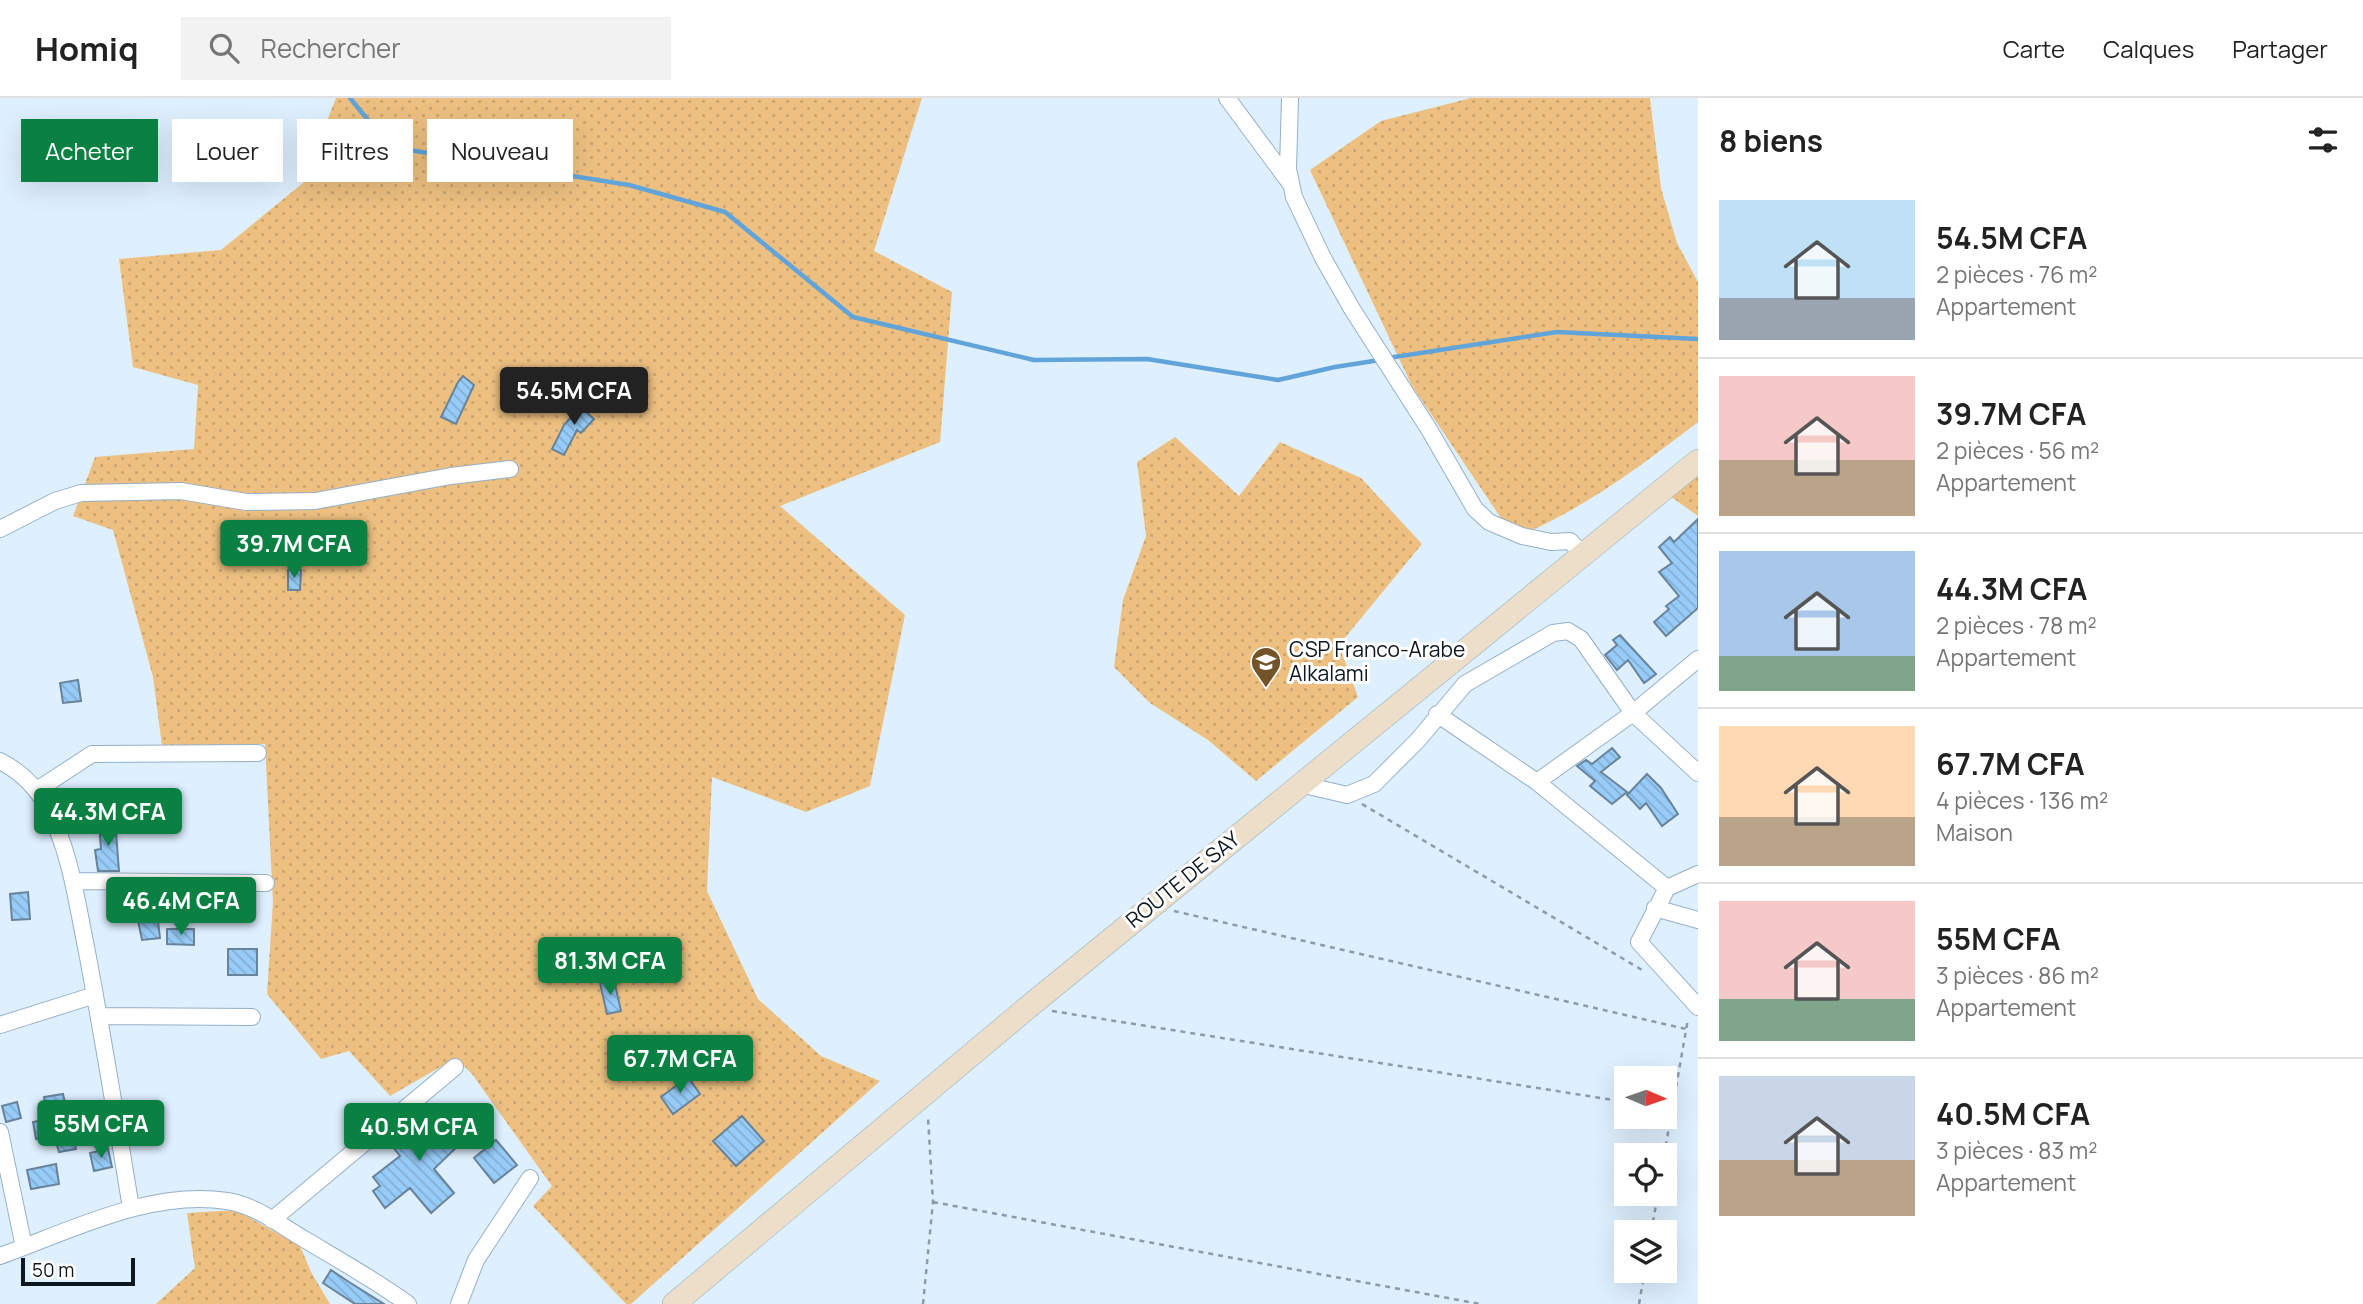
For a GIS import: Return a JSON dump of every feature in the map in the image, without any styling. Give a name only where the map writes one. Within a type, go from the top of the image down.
[{"type":"main road","name":"ROUTE DE SAY","points":[[674,1304],[1152,905],[1698,461]]},
{"type":"street","points":[[1227,98],[1291,184]]},
{"type":"street","points":[[1290,98],[1288,169],[1294,197],[1323,258],[1352,309],[1430,431],[1475,509],[1489,522],[1522,536],[1551,542],[1570,541],[1583,555]]},
{"type":"street","points":[[0,528],[55,501],[81,493],[181,491],[246,502],[304,502],[344,498],[452,476],[510,470]]},
{"type":"street","points":[[1300,784],[1347,795],[1374,784],[1418,740],[1437,714],[1465,684],[1553,633],[1568,631],[1581,639],[1633,713],[1698,773]]},
{"type":"street","points":[[1537,782],[1633,713],[1698,659]]},
{"type":"street","points":[[1437,714],[1537,782],[1667,888]]},
{"type":"street","points":[[37,790],[92,754],[258,754]]},
{"type":"street","points":[[0,761],[15,769],[37,790],[48,808],[62,842],[73,881],[100,1016],[131,1208]]},
{"type":"street","points":[[1695,1003],[1639,942],[1667,888],[1698,874]]},
{"type":"street","points":[[73,881],[267,883]]},
{"type":"street","points":[[1655,908],[1698,920]]},
{"type":"street","points":[[0,1024],[95,995]]},
{"type":"street","points":[[100,1016],[252,1017]]},
{"type":"street","points":[[272,1220],[455,1067]]},
{"type":"street","points":[[0,1132],[7,1197],[24,1248]]},
{"type":"street","points":[[459,1304],[477,1260],[530,1178]]},
{"type":"street","points":[[0,1256],[131,1208],[180,1199],[230,1201],[272,1220],[382,1285],[408,1304]]},
{"type":"path","points":[[1347,795],[1644,971]]},
{"type":"path","points":[[1152,905],[1686,1029]]},
{"type":"path","points":[[1677,1081],[1686,1029],[1695,1003]]},
{"type":"path","points":[[1027,1008],[1614,1100]]},
{"type":"path","points":[[923,1304],[933,1202],[926,1093]]},
{"type":"path","points":[[933,1202],[1480,1304]]},
{"type":"path","points":[[1639,1304],[1643,1283]]},
{"type":"shaded area","points":[[336,98],[922,98],[874,251],[952,292],[940,442],[780,506],[905,615],[870,786],[806,812],[712,777],[707,891],[758,999],[821,1056],[880,1081],[631,1304],[626,1304],[533,1206],[552,1186],[472,1074],[456,1058],[390,1096],[349,1051],[321,1059],[267,994],[273,902],[265,744],[162,746],[153,677],[113,530],[73,516],[95,457],[194,449],[198,385],[133,367],[119,259],[221,250],[303,182],[413,182],[413,119],[328,119]]},
{"type":"shaded area","points":[[1471,98],[1650,98],[1661,188],[1677,243],[1698,282],[1698,422],[1597,495],[1532,530],[1503,521],[1412,386],[1310,170],[1381,121]]},
{"type":"shaded area","points":[[1175,437],[1239,496],[1280,442],[1361,478],[1422,544],[1339,645],[1358,697],[1256,781],[1208,740],[1150,703],[1114,667],[1123,600],[1146,536],[1137,462]]},
{"type":"shaded area","points":[[1698,474],[1698,516],[1670,496]]},
{"type":"shaded area","points":[[236,1210],[300,1246],[311,1272],[330,1304],[156,1304],[195,1268],[187,1213]]},
{"type":"building","points":[[463,376],[474,385],[456,424],[441,417]]},
{"type":"building","points":[[589,397],[593,399],[586,412],[594,419],[581,433],[577,430],[564,455],[552,449],[564,425]]},
{"type":"building","points":[[1698,519],[1698,608],[1666,636],[1654,622],[1669,609],[1666,606],[1679,596],[1659,572],[1672,563],[1659,547],[1670,537],[1674,542]]},
{"type":"building","points":[[288,570],[301,570],[300,590],[288,590]]},
{"type":"building","points":[[1620,635],[1656,674],[1644,683],[1628,660],[1617,670],[1605,655],[1617,645],[1613,640]]},
{"type":"building","points":[[78,680],[81,701],[63,703],[60,683]]},
{"type":"building","points":[[1612,748],[1620,757],[1601,772],[1627,792],[1612,804],[1590,786],[1595,781],[1577,766],[1586,760],[1592,764]]},
{"type":"building","points":[[1647,774],[1661,788],[1678,814],[1662,826],[1646,803],[1640,809],[1627,795]]},
{"type":"building","points":[[115,820],[119,871],[98,871],[95,850],[101,849],[99,822]]},
{"type":"building","points":[[28,892],[30,919],[12,920],[10,894]]},
{"type":"building","points":[[151,898],[160,938],[142,940],[134,901]]},
{"type":"building","points":[[167,929],[194,929],[194,945],[167,944]]},
{"type":"building","points":[[228,949],[257,949],[257,975],[228,975]]},
{"type":"building","points":[[614,980],[621,1011],[607,1014],[600,983]]},
{"type":"building","points":[[688,1077],[700,1094],[673,1114],[661,1097]]},
{"type":"building","points":[[63,1094],[76,1149],[59,1152],[54,1135],[36,1139],[33,1122],[48,1119],[44,1097]]},
{"type":"building","points":[[17,1102],[21,1118],[6,1122],[2,1106]]},
{"type":"building","points":[[433,1108],[462,1142],[434,1169],[454,1193],[431,1213],[410,1188],[385,1208],[373,1191],[380,1186],[373,1177],[400,1156],[388,1141],[404,1128],[406,1132]]},
{"type":"building","points":[[742,1116],[764,1141],[736,1166],[713,1141]]},
{"type":"building","points":[[496,1140],[517,1165],[494,1183],[474,1158]]},
{"type":"building","points":[[108,1149],[112,1167],[94,1171],[90,1153]]},
{"type":"building","points":[[56,1164],[59,1184],[31,1189],[27,1170]]},
{"type":"building","points":[[331,1270],[384,1304],[355,1304],[323,1283]]},
{"type":"waterway","points":[[350,98],[390,147],[629,185],[725,212],[853,317],[1034,360],[1147,359],[1278,380],[1380,360]]},
{"type":"waterway","points":[[1388,358],[1557,332],[1698,339]]},
{"type":"place","name":"CSP Franco-Arabe Alkalami","points":[[1266,689]]}]
